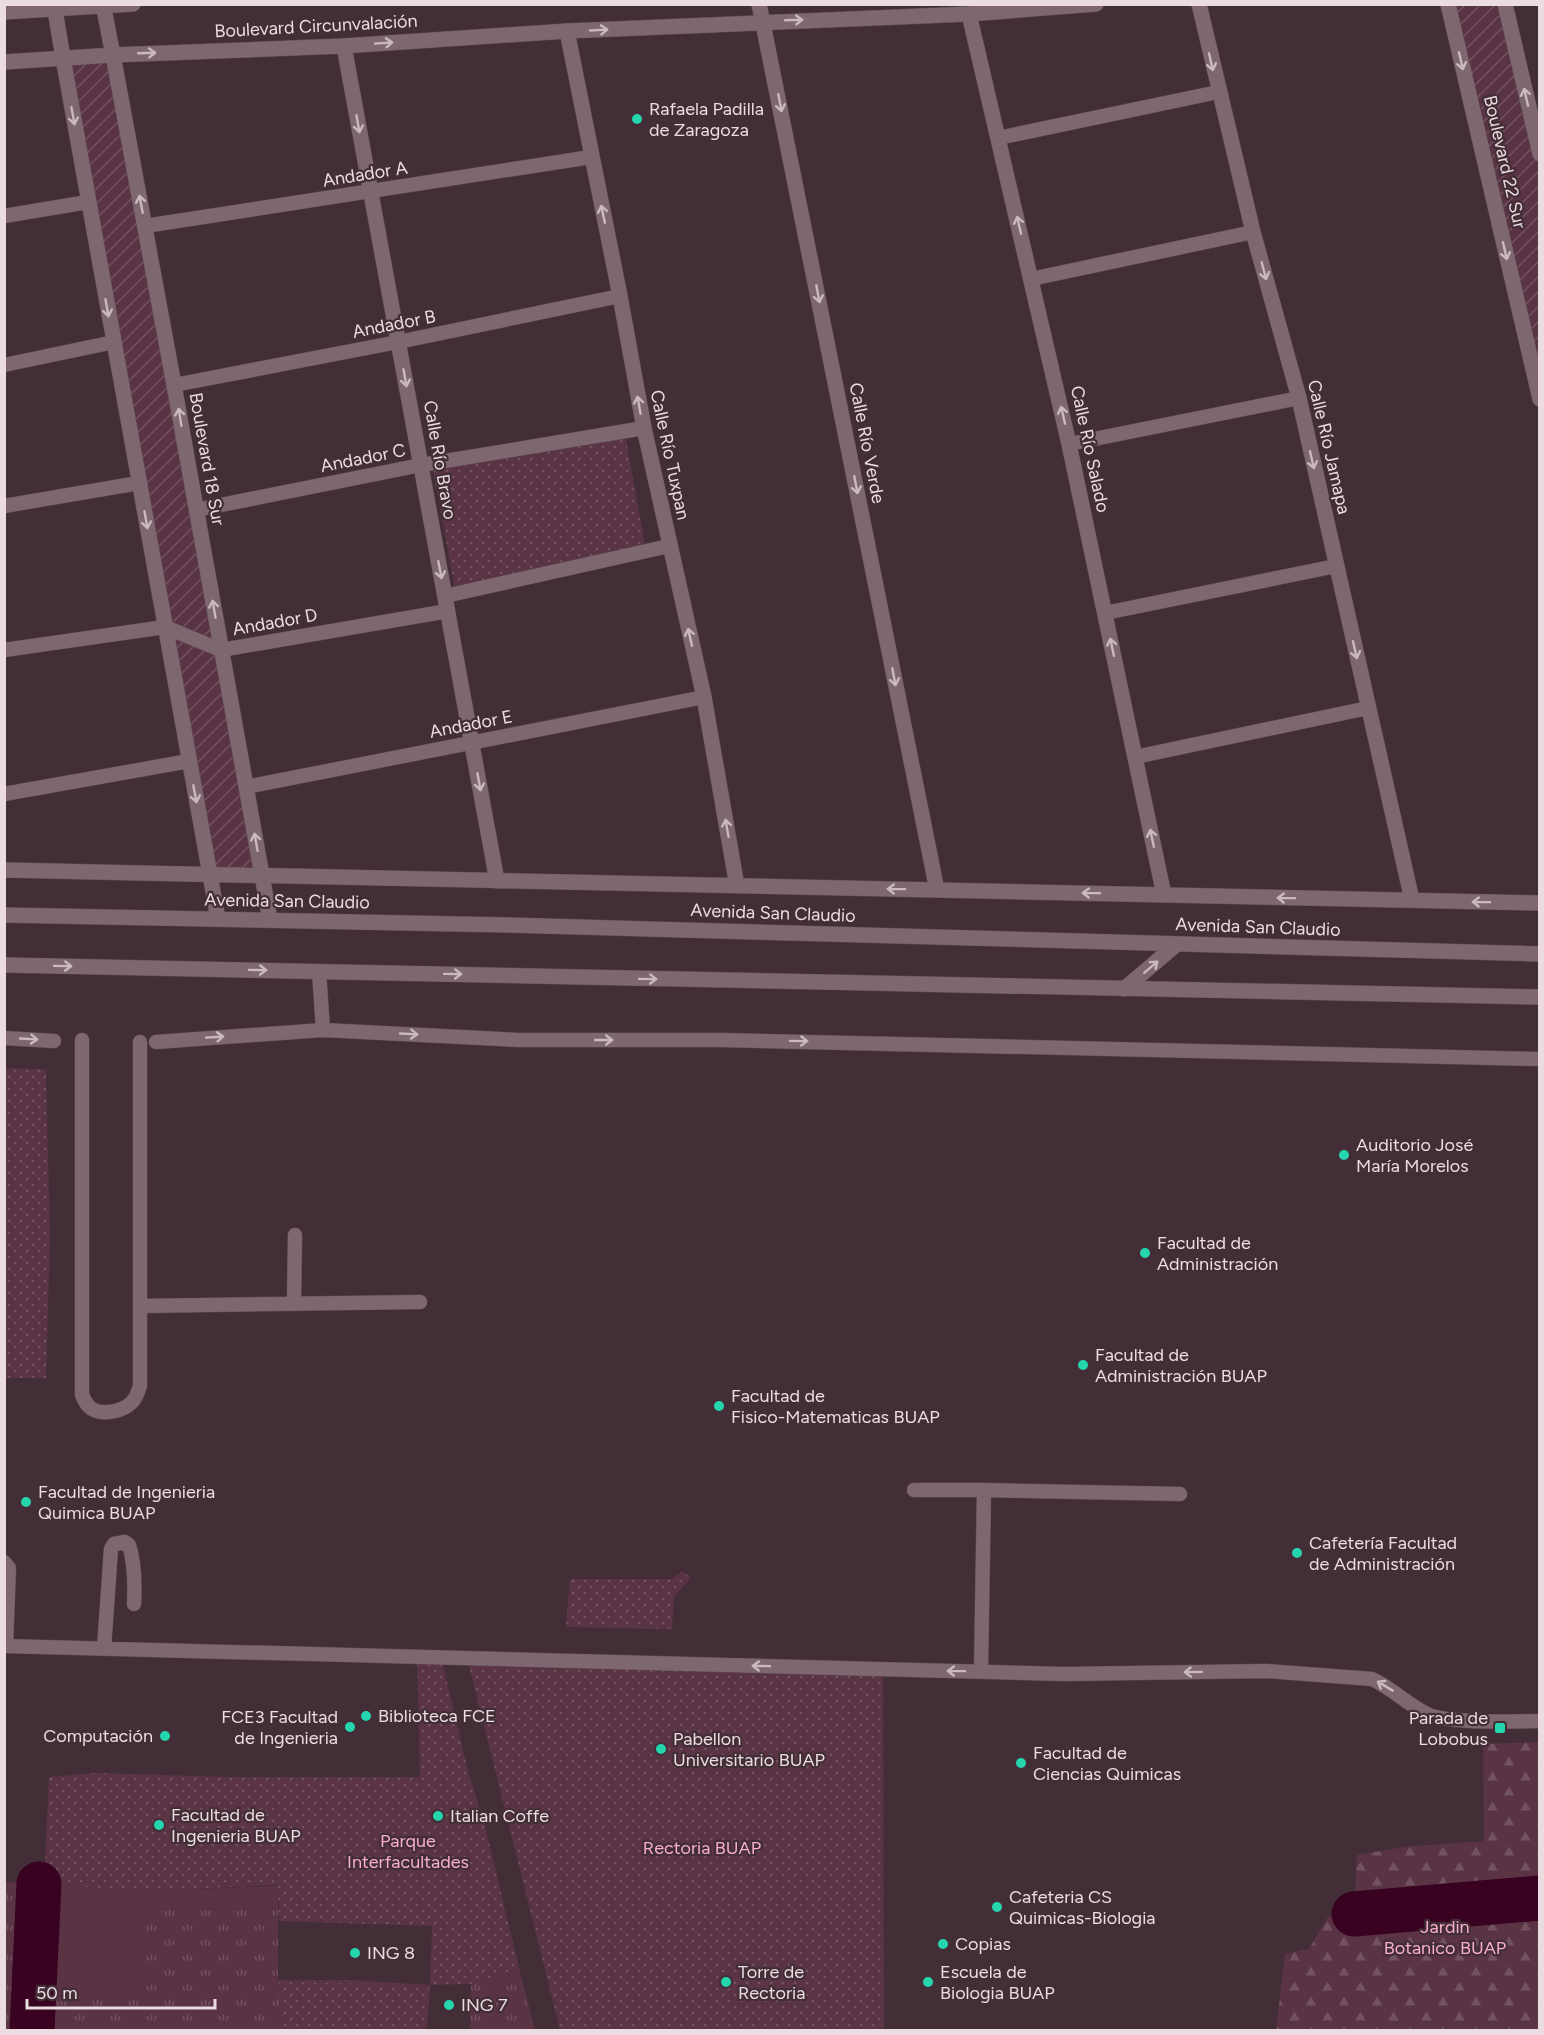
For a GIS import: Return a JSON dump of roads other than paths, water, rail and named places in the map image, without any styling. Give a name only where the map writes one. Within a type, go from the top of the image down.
[{"type":"street","points":[[4,12],[54,7],[133,4]]},
{"type":"street","name":"Calle Río Verde","points":[[759,4],[937,890]]},
{"type":"street","name":"Boulevard Circunvalación","points":[[4,62],[113,55],[344,46],[567,31],[969,14],[1096,4]]},
{"type":"street","name":"Calle Río Jamapa","points":[[1199,4],[1253,232],[1299,398],[1412,900]]},
{"type":"street","name":"Boulevard 22 Sur","points":[[1448,4],[1539,399]]},
{"type":"street","name":"Boulevard 22 Sur","points":[[1505,4],[1539,154]]},
{"type":"street","name":"Boulevard 18 Sur","points":[[104,6],[270,920]]},
{"type":"street","points":[[54,7],[218,919]]},
{"type":"street","name":"Calle Río Salado","points":[[969,14],[1069,444],[1164,895]]},
{"type":"street","name":"Calle Río Tuxpan","points":[[567,31],[644,428],[704,697],[737,886]]},
{"type":"street","name":"Calle Río Bravo","points":[[344,46],[497,881]]},
{"type":"street","name":"Avenida San Claudio","points":[[4,870],[1539,903]]},
{"type":"street","name":"Avenida San Claudio","points":[[4,915],[1539,954]]},
{"type":"street","points":[[1124,989],[1177,944]]},
{"type":"street","points":[[4,965],[1539,997]]},
{"type":"lane","points":[[998,138],[1218,92]]},
{"type":"lane","name":"Andador A","points":[[145,226],[591,157]]},
{"type":"lane","points":[[4,216],[88,202]]},
{"type":"lane","points":[[1031,279],[1253,232]]},
{"type":"lane","name":"Andador B","points":[[174,385],[620,296]]},
{"type":"lane","points":[[4,365],[114,342]]},
{"type":"lane","points":[[1069,444],[1299,398]]},
{"type":"lane","name":"Andador C","points":[[196,510],[421,465],[644,428]]},
{"type":"lane","points":[[4,506],[139,483]]},
{"type":"lane","name":"Andador D","points":[[165,627],[221,650],[446,603],[669,546]]},
{"type":"lane","points":[[1105,613],[1336,566]]},
{"type":"lane","points":[[4,650],[165,627]]},
{"type":"lane","name":"Andador E","points":[[246,787],[704,697]]},
{"type":"lane","points":[[1135,757],[1368,708]]},
{"type":"lane","points":[[4,794],[189,761]]},
{"type":"lane","points":[[319,971],[323,1030]]},
{"type":"lane","points":[[156,1042],[323,1030],[520,1040],[722,1040],[1539,1059]]},
{"type":"lane","points":[[4,1038],[54,1041]]},
{"type":"lane","points":[[82,1040],[82,1395],[86,1404],[94,1411],[108,1412],[121,1410],[132,1403],[140,1386],[140,1042]]},
{"type":"lane","points":[[294,1304],[295,1235]]},
{"type":"lane","points":[[140,1306],[420,1302]]},
{"type":"lane","points":[[914,1490],[1180,1494]]},
{"type":"lane","points":[[981,1672],[984,1490]]},
{"type":"lane","points":[[104,1648],[111,1549],[119,1542],[129,1545],[131,1553],[135,1584],[134,1604]]},
{"type":"lane","points":[[4,1562],[9,1568],[5,1646],[1065,1674],[1266,1671],[1361,1677],[1382,1683],[1425,1713],[1442,1719],[1539,1721]]},
{"type":"waterway","points":[[32,2030],[39,1884]]},
{"type":"waterway","points":[[1354,1914],[1540,1898]]},
{"type":"place","name":"Rafaela Padilla de Zaragoza","points":[[637,119]]},
{"type":"place","name":"Auditorio José María Morelos","points":[[1344,1155]]},
{"type":"place","name":"Facultad de Administración","points":[[1145,1253]]},
{"type":"place","name":"Facultad de Administración BUAP","points":[[1083,1365]]},
{"type":"place","name":"Facultad de Fisico-Matematicas BUAP","points":[[719,1406]]},
{"type":"place","name":"Facultad de Ingenieria Quimica BUAP","points":[[26,1502]]},
{"type":"place","name":"Cafetería Facultad de Administración","points":[[1297,1553]]},
{"type":"place","name":"Biblioteca FCE","points":[[366,1716]]},
{"type":"place","name":"FCE3 Facultad de Ingenieria","points":[[350,1727]]},
{"type":"place","name":"Parada de Lobobus","points":[[1500,1728]]},
{"type":"place","name":"Computación","points":[[165,1736]]},
{"type":"place","name":"Pabellon Universitario BUAP","points":[[661,1749]]},
{"type":"place","name":"Facultad de Ciencias Quimicas","points":[[1021,1763]]},
{"type":"place","name":"Italian Coffe","points":[[438,1816]]},
{"type":"place","name":"Facultad de Ingenieria BUAP","points":[[159,1825]]},
{"type":"place","name":"Cafeteria CS Quimicas-Biologia","points":[[997,1907]]},
{"type":"place","name":"Copias","points":[[943,1944]]},
{"type":"place","name":"ING 8","points":[[355,1953]]},
{"type":"place","name":"Torre de Rectoria","points":[[726,1982]]},
{"type":"place","name":"Escuela de Biologia BUAP","points":[[928,1982]]},
{"type":"place","name":"ING 7","points":[[449,2005]]},
{"type":"park label","name":"Rectoria BUAP","points":[[702,1848]]},
{"type":"park label","name":"Parque Interfacultades","points":[[408,1851]]},
{"type":"park label","name":"Jardin Botanico BUAP","points":[[1445,1937]]}]
